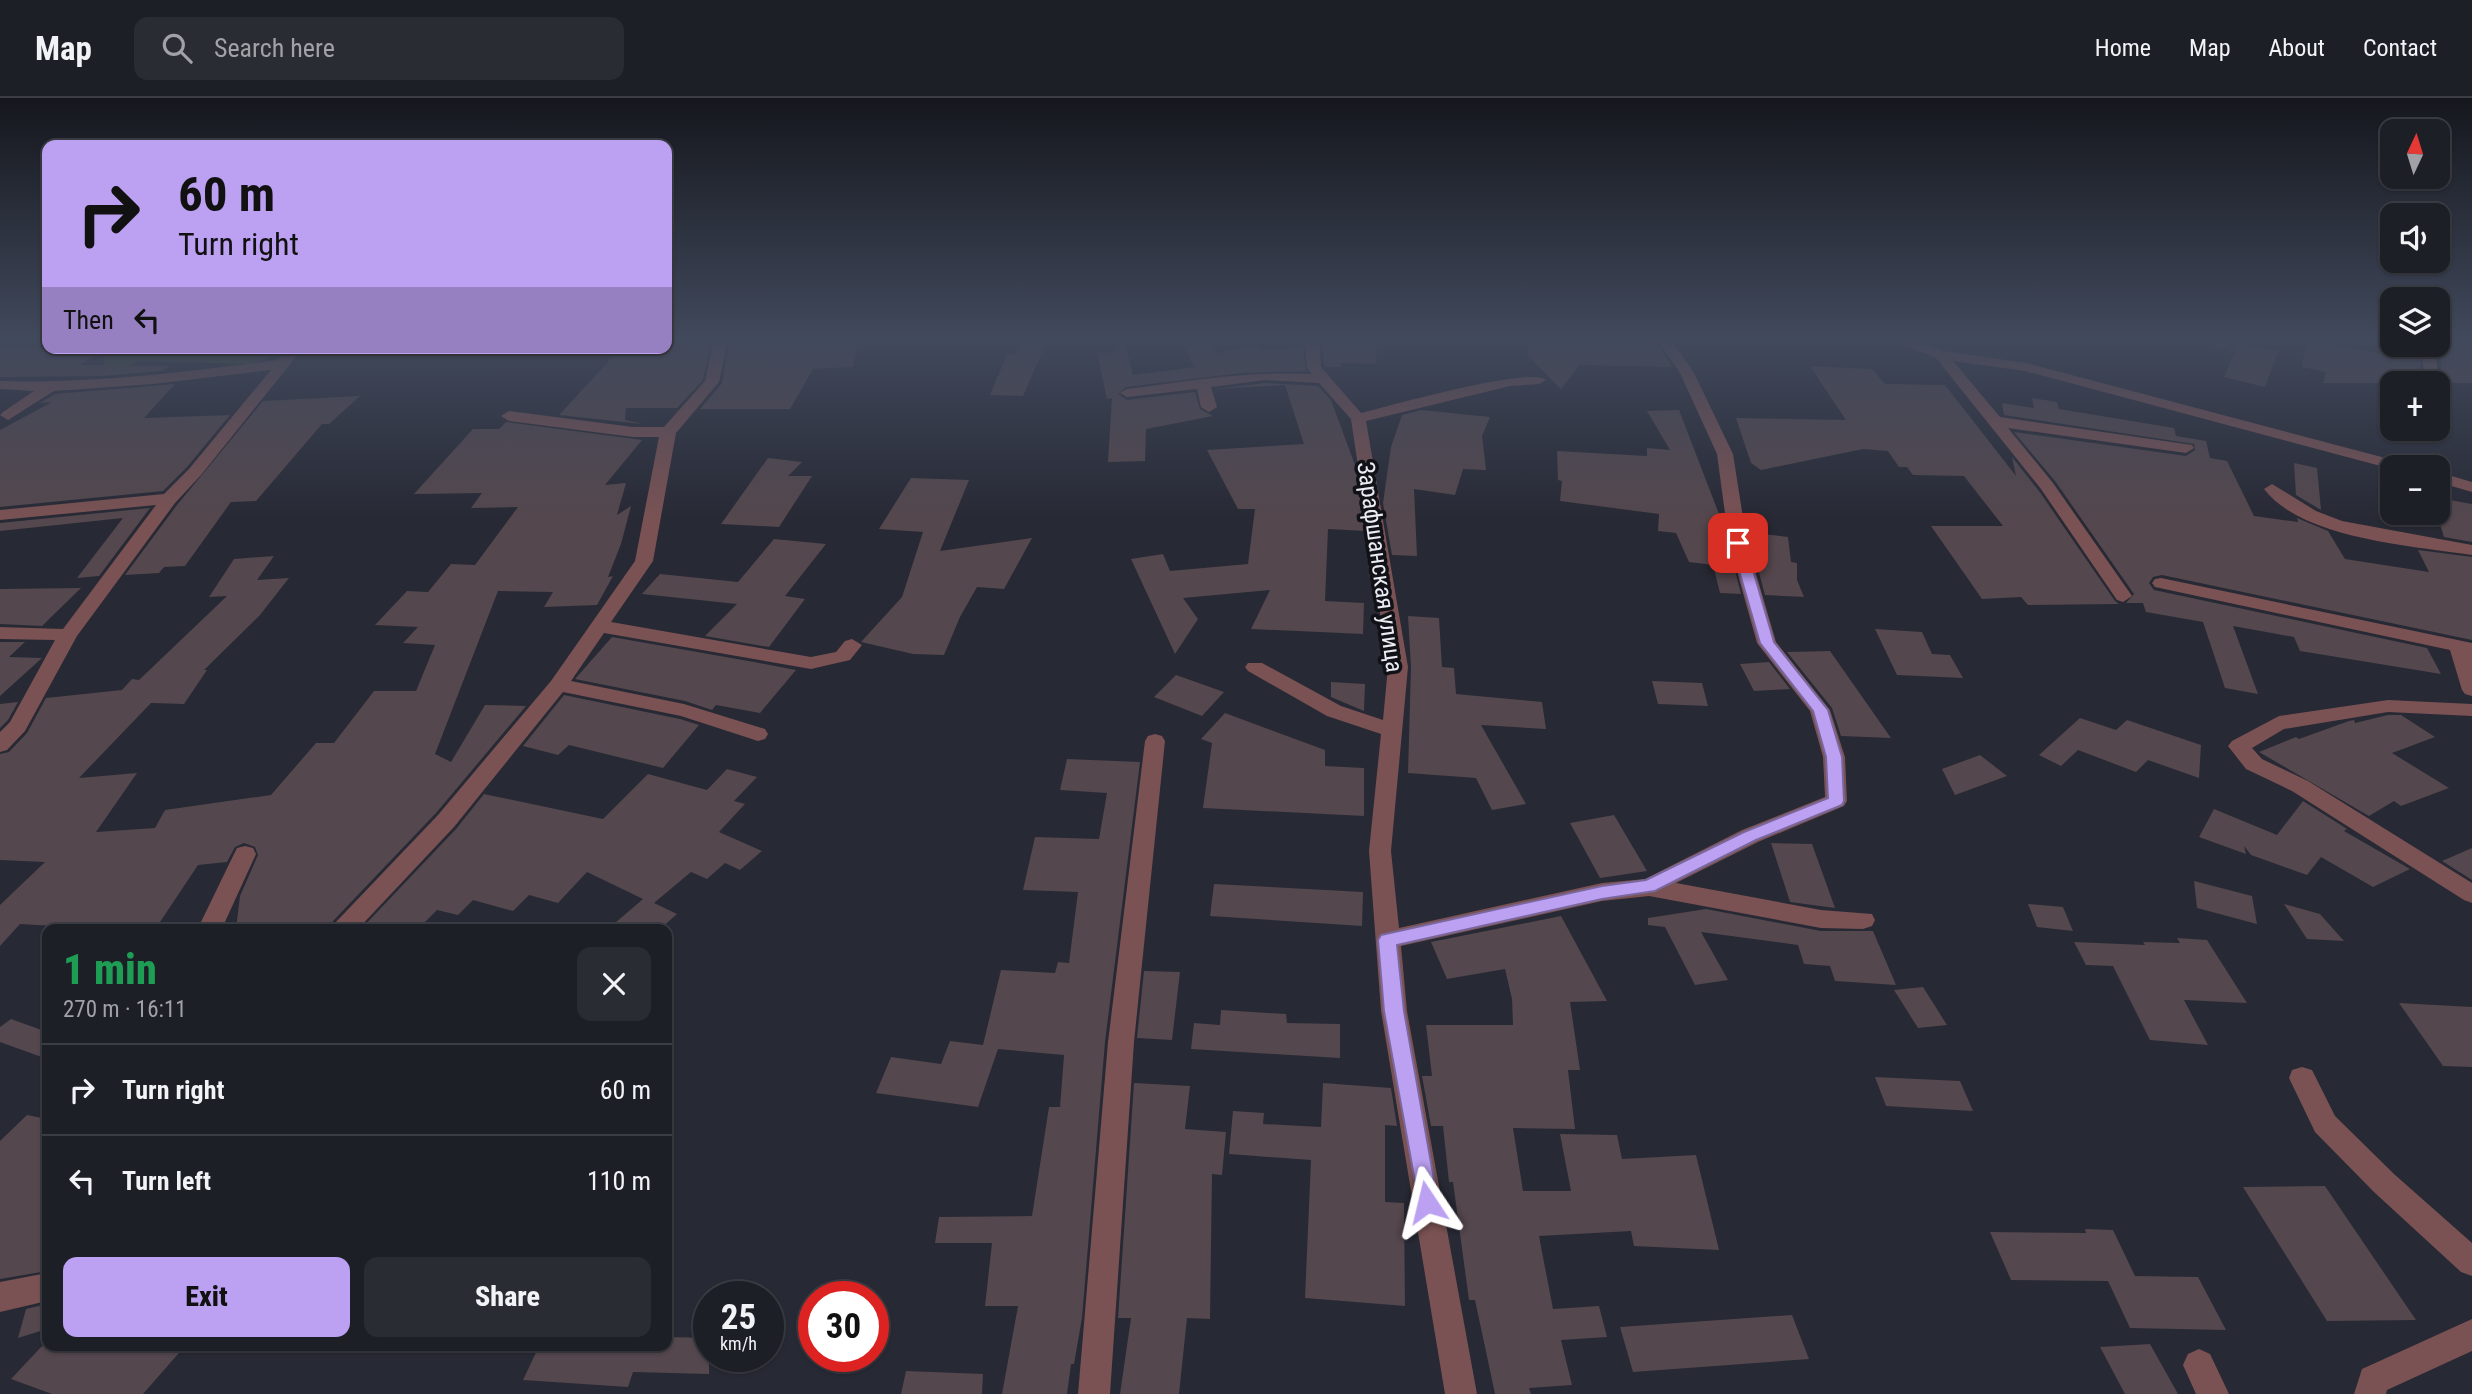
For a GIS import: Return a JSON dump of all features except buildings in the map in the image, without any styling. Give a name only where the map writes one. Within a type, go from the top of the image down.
[{"type":"street","points":[[8,415],[31,399]]},
{"type":"street","points":[[0,745],[18,726],[68,635],[169,499],[254,399]]},
{"type":"street","points":[[349,924],[446,821],[558,685],[644,561],[668,432],[697,399]]},
{"type":"street","points":[[1207,399],[1209,407]]},
{"type":"street","points":[[1342,399],[1358,418],[1436,399]]},
{"type":"street","points":[[1649,887],[1750,836],[1836,801],[1834,757],[1820,710],[1767,643],[1738,543],[1725,454],[1699,399]]},
{"type":"street","points":[[1975,399],[2047,486],[2123,596]]},
{"type":"street","points":[[2146,399],[2380,461]]},
{"type":"street","points":[[509,416],[633,432],[668,432]]},
{"type":"street","name":"Зарафшанская улица","points":[[1358,418],[1398,667],[1380,851],[1394,1011],[1461,1394]]},
{"type":"street","points":[[1992,421],[2186,448]]},
{"type":"street","points":[[2450,481],[2472,487]]},
{"type":"street","points":[[2272,489],[2277,497],[2302,514],[2355,529],[2472,551]]},
{"type":"street","points":[[0,515],[93,504],[169,499]]},
{"type":"street","points":[[2161,583],[2465,647],[2472,690]]},
{"type":"street","points":[[599,626],[811,663],[844,656],[852,645]]},
{"type":"street","points":[[0,634],[68,635]]},
{"type":"street","points":[[1255,667],[1334,711],[1392,730]]},
{"type":"street","points":[[558,685],[712,716],[758,734]]},
{"type":"street","points":[[2472,710],[2388,706],[2279,723],[2239,746],[2254,764],[2300,786],[2472,894]]},
{"type":"street","points":[[1094,1394],[1121,1042],[1155,741]]},
{"type":"street","points":[[212,924],[245,854]]},
{"type":"street","points":[[1388,940],[1602,892],[1649,887],[1821,919],[1863,920]]},
{"type":"street","points":[[2302,1078],[2325,1124],[2384,1183],[2472,1262]]},
{"type":"street","points":[[0,1297],[42,1288]]},
{"type":"street","points":[[2370,1394],[2373,1380],[2472,1334]]},
{"type":"street","points":[[2199,1365],[2213,1394]]},
{"type":"route","points":[[1427,1202],[1394,1011],[1388,940],[1602,892],[1649,887],[1750,836],[1836,801],[1834,757],[1820,710],[1767,643],[1738,543]]}]
